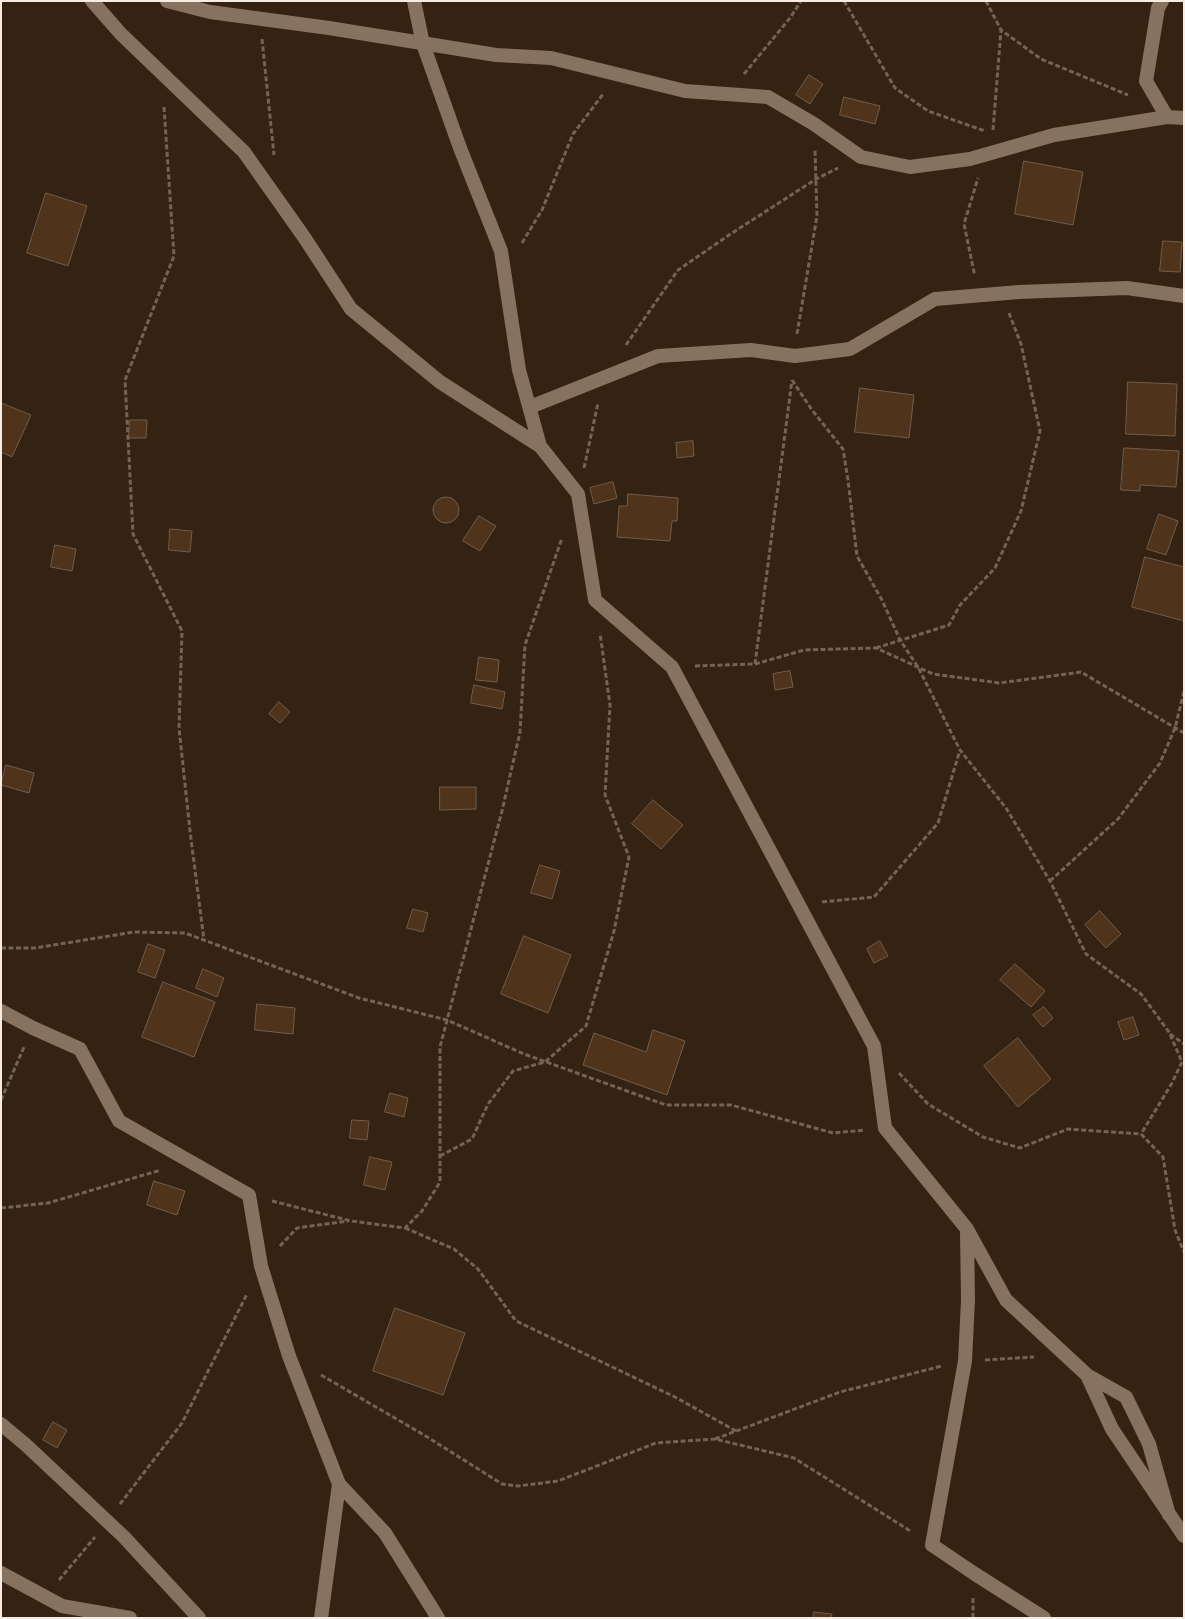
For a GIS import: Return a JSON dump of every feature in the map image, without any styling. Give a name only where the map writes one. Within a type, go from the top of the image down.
[{"type":"street","points":[[92,1],[121,34],[244,152],[304,237],[351,309],[440,382],[540,446],[578,494],[595,600],[672,666],[874,1046],[885,1128],[967,1229],[1006,1300],[1087,1375],[1126,1397],[1149,1444],[1170,1516]]},
{"type":"street","points":[[167,1],[210,12],[329,28],[496,55],[551,58],[685,91],[768,97],[814,124],[861,157],[910,166],[970,159],[1054,135],[1167,117],[1184,118]]},
{"type":"street","points":[[414,1],[423,44],[460,148],[501,251],[519,370],[540,446]]},
{"type":"street","points":[[1162,1],[1158,8],[1146,81],[1167,117]]},
{"type":"street","points":[[530,407],[658,356],[751,350],[794,356],[850,349],[935,299],[1001,293],[1127,288],[1184,296]]},
{"type":"street","points":[[1,1011],[80,1049],[120,1121],[249,1195],[261,1266],[290,1356],[338,1484],[385,1533],[438,1618]]},
{"type":"street","points":[[967,1229],[968,1300],[965,1361],[932,1545],[1044,1618]]},
{"type":"street","points":[[1087,1375],[1112,1429],[1184,1536]]},
{"type":"street","points":[[1,1424],[108,1521],[199,1618]]},
{"type":"street","points":[[321,1618],[338,1484]]},
{"type":"street","points":[[1,1573],[62,1606],[130,1618]]},
{"type":"path","points":[[721,94],[749,70],[801,1]]},
{"type":"path","points":[[844,1],[896,88],[928,111],[1021,144]]},
{"type":"path","points":[[986,1],[1000,30],[1041,59],[1132,96]]},
{"type":"path","points":[[259,18],[275,164]]},
{"type":"path","points":[[162,74],[174,256],[125,380],[133,534],[182,631],[179,728],[204,941]]},
{"type":"path","points":[[504,272],[542,210],[573,134],[617,75]]},
{"type":"path","points":[[754,664],[779,488],[799,318],[818,216],[814,124]]},
{"type":"path","points":[[624,347],[678,270],[816,179],[861,157]]},
{"type":"path","points":[[672,666],[754,664],[804,650],[876,648],[949,625],[960,605],[995,568],[1021,511],[1040,431],[1021,344],[1001,293]]},
{"type":"path","points":[[578,494],[602,378]]},
{"type":"path","points":[[792,380],[812,410],[843,449],[856,556],[882,600],[900,640],[918,667],[960,750],[1006,808],[1050,881],[1086,954],[1141,994],[1168,1032],[1182,1062],[1172,1083],[1141,1134]]},
{"type":"path","points":[[405,1228],[422,1211],[440,1182],[440,1047],[502,811],[520,732],[524,645],[565,529]]},
{"type":"path","points":[[440,1156],[472,1139],[488,1104],[513,1071],[545,1062],[586,1026],[614,931],[629,857],[605,795],[610,705],[595,600]]},
{"type":"path","points":[[876,648],[933,674],[999,683],[1081,672],[1184,733]]},
{"type":"path","points":[[1050,881],[1118,819],[1160,763],[1176,728],[1184,691]]},
{"type":"path","points":[[821,902],[874,897],[938,823],[960,750]]},
{"type":"path","points":[[1,948],[35,948],[134,932],[185,933],[359,998],[447,1020],[545,1062],[666,1105],[731,1105],[833,1133],[885,1128]]},
{"type":"path","points":[[1,1100],[33,1028]]},
{"type":"path","points":[[1168,1032],[1184,1044]]},
{"type":"path","points":[[874,1046],[928,1104],[983,1137],[1020,1148],[1068,1129],[1141,1134],[1163,1157],[1175,1230],[1184,1252]]},
{"type":"path","points":[[1,1208],[48,1203],[191,1162]]},
{"type":"path","points":[[249,1195],[351,1220],[405,1228],[454,1249],[478,1269],[516,1321],[675,1397],[736,1431]]},
{"type":"path","points":[[46,1597],[108,1521],[182,1423],[261,1266],[297,1228],[351,1220]]},
{"type":"path","points":[[290,1356],[424,1435],[502,1484],[518,1486],[558,1481],[656,1443],[715,1439],[840,1392],[965,1361],[1065,1355]]},
{"type":"path","points":[[715,1439],[794,1458],[932,1545]]},
{"type":"building","points":[[809,75],[823,84],[810,104],[796,95]]},
{"type":"building","points":[[844,97],[880,106],[875,124],[840,115]]},
{"type":"building","points":[[1024,161],[1083,172],[1073,225],[1015,214]]},
{"type":"building","points":[[46,193],[87,206],[68,266],[27,253]]},
{"type":"building","points":[[1163,241],[1182,242],[1180,272],[1160,271]]},
{"type":"building","points":[[1128,382],[1177,384],[1175,436],[1126,434]]},
{"type":"building","points":[[860,388],[914,395],[909,438],[855,432]]},
{"type":"building","points":[[1,403],[31,415],[12,457],[1,452]]},
{"type":"building","points":[[130,420],[147,420],[146,438],[129,438]]},
{"type":"building","points":[[693,441],[694,456],[677,458],[676,443]]},
{"type":"building","points":[[1124,448],[1179,451],[1176,487],[1140,485],[1140,491],[1121,490]]},
{"type":"building","points":[[613,482],[617,498],[594,504],[590,488]]},
{"type":"building","points":[[628,494],[678,498],[677,521],[672,521],[670,541],[617,537],[619,506],[627,506]]},
{"type":"building","points":[[446,497],[455,501],[459,510],[455,519],[446,523],[437,519],[433,510],[437,501]]},
{"type":"building","points":[[1159,514],[1178,521],[1166,555],[1147,549]]},
{"type":"building","points":[[479,516],[496,526],[480,551],[463,541]]},
{"type":"building","points":[[170,529],[192,531],[190,552],[169,550]]},
{"type":"building","points":[[55,545],[76,549],[72,571],[51,567]]},
{"type":"building","points":[[1145,557],[1184,567],[1184,621],[1132,607]]},
{"type":"building","points":[[479,657],[499,660],[497,682],[476,680]]},
{"type":"building","points":[[790,671],[793,687],[775,690],[773,674]]},
{"type":"building","points":[[474,685],[505,692],[502,709],[471,703]]},
{"type":"building","points":[[279,702],[290,712],[280,723],[269,714]]},
{"type":"building","points":[[6,765],[34,773],[29,793],[1,785]]},
{"type":"building","points":[[440,787],[476,787],[476,809],[440,810]]},
{"type":"building","points":[[653,800],[683,825],[661,849],[632,824]]},
{"type":"building","points":[[540,865],[560,871],[552,899],[531,893]]},
{"type":"building","points":[[413,909],[428,913],[423,932],[407,928]]},
{"type":"building","points":[[1100,911],[1121,934],[1106,948],[1085,925]]},
{"type":"building","points":[[524,936],[571,955],[548,1013],[501,994]]},
{"type":"building","points":[[880,941],[888,956],[874,963],[867,949]]},
{"type":"building","points":[[148,944],[165,950],[155,978],[138,972]]},
{"type":"building","points":[[1015,964],[1045,991],[1031,1007],[1000,980]]},
{"type":"building","points":[[203,969],[224,978],[217,997],[196,988]]},
{"type":"building","points":[[163,982],[215,1002],[194,1057],[142,1037]]},
{"type":"building","points":[[257,1004],[295,1008],[293,1034],[255,1030]]},
{"type":"building","points":[[1044,1007],[1053,1018],[1043,1027],[1033,1015]]},
{"type":"building","points":[[1133,1017],[1139,1035],[1124,1040],[1118,1022]]},
{"type":"building","points":[[653,1030],[685,1041],[667,1095],[583,1065],[594,1033],[646,1052]]},
{"type":"building","points":[[1018,1038],[1051,1079],[1018,1107],[984,1066]]},
{"type":"building","points":[[390,1093],[408,1098],[404,1117],[385,1112]]},
{"type":"building","points":[[352,1120],[369,1121],[367,1140],[350,1138]]},
{"type":"building","points":[[370,1157],[392,1162],[385,1190],[364,1185]]},
{"type":"building","points":[[154,1181],[185,1191],[177,1215],[147,1205]]},
{"type":"building","points":[[395,1308],[465,1333],[443,1395],[373,1371]]},
{"type":"building","points":[[53,1422],[67,1430],[57,1448],[43,1440]]},
{"type":"building","points":[[814,1612],[832,1614],[831,1618],[813,1618]]}]
